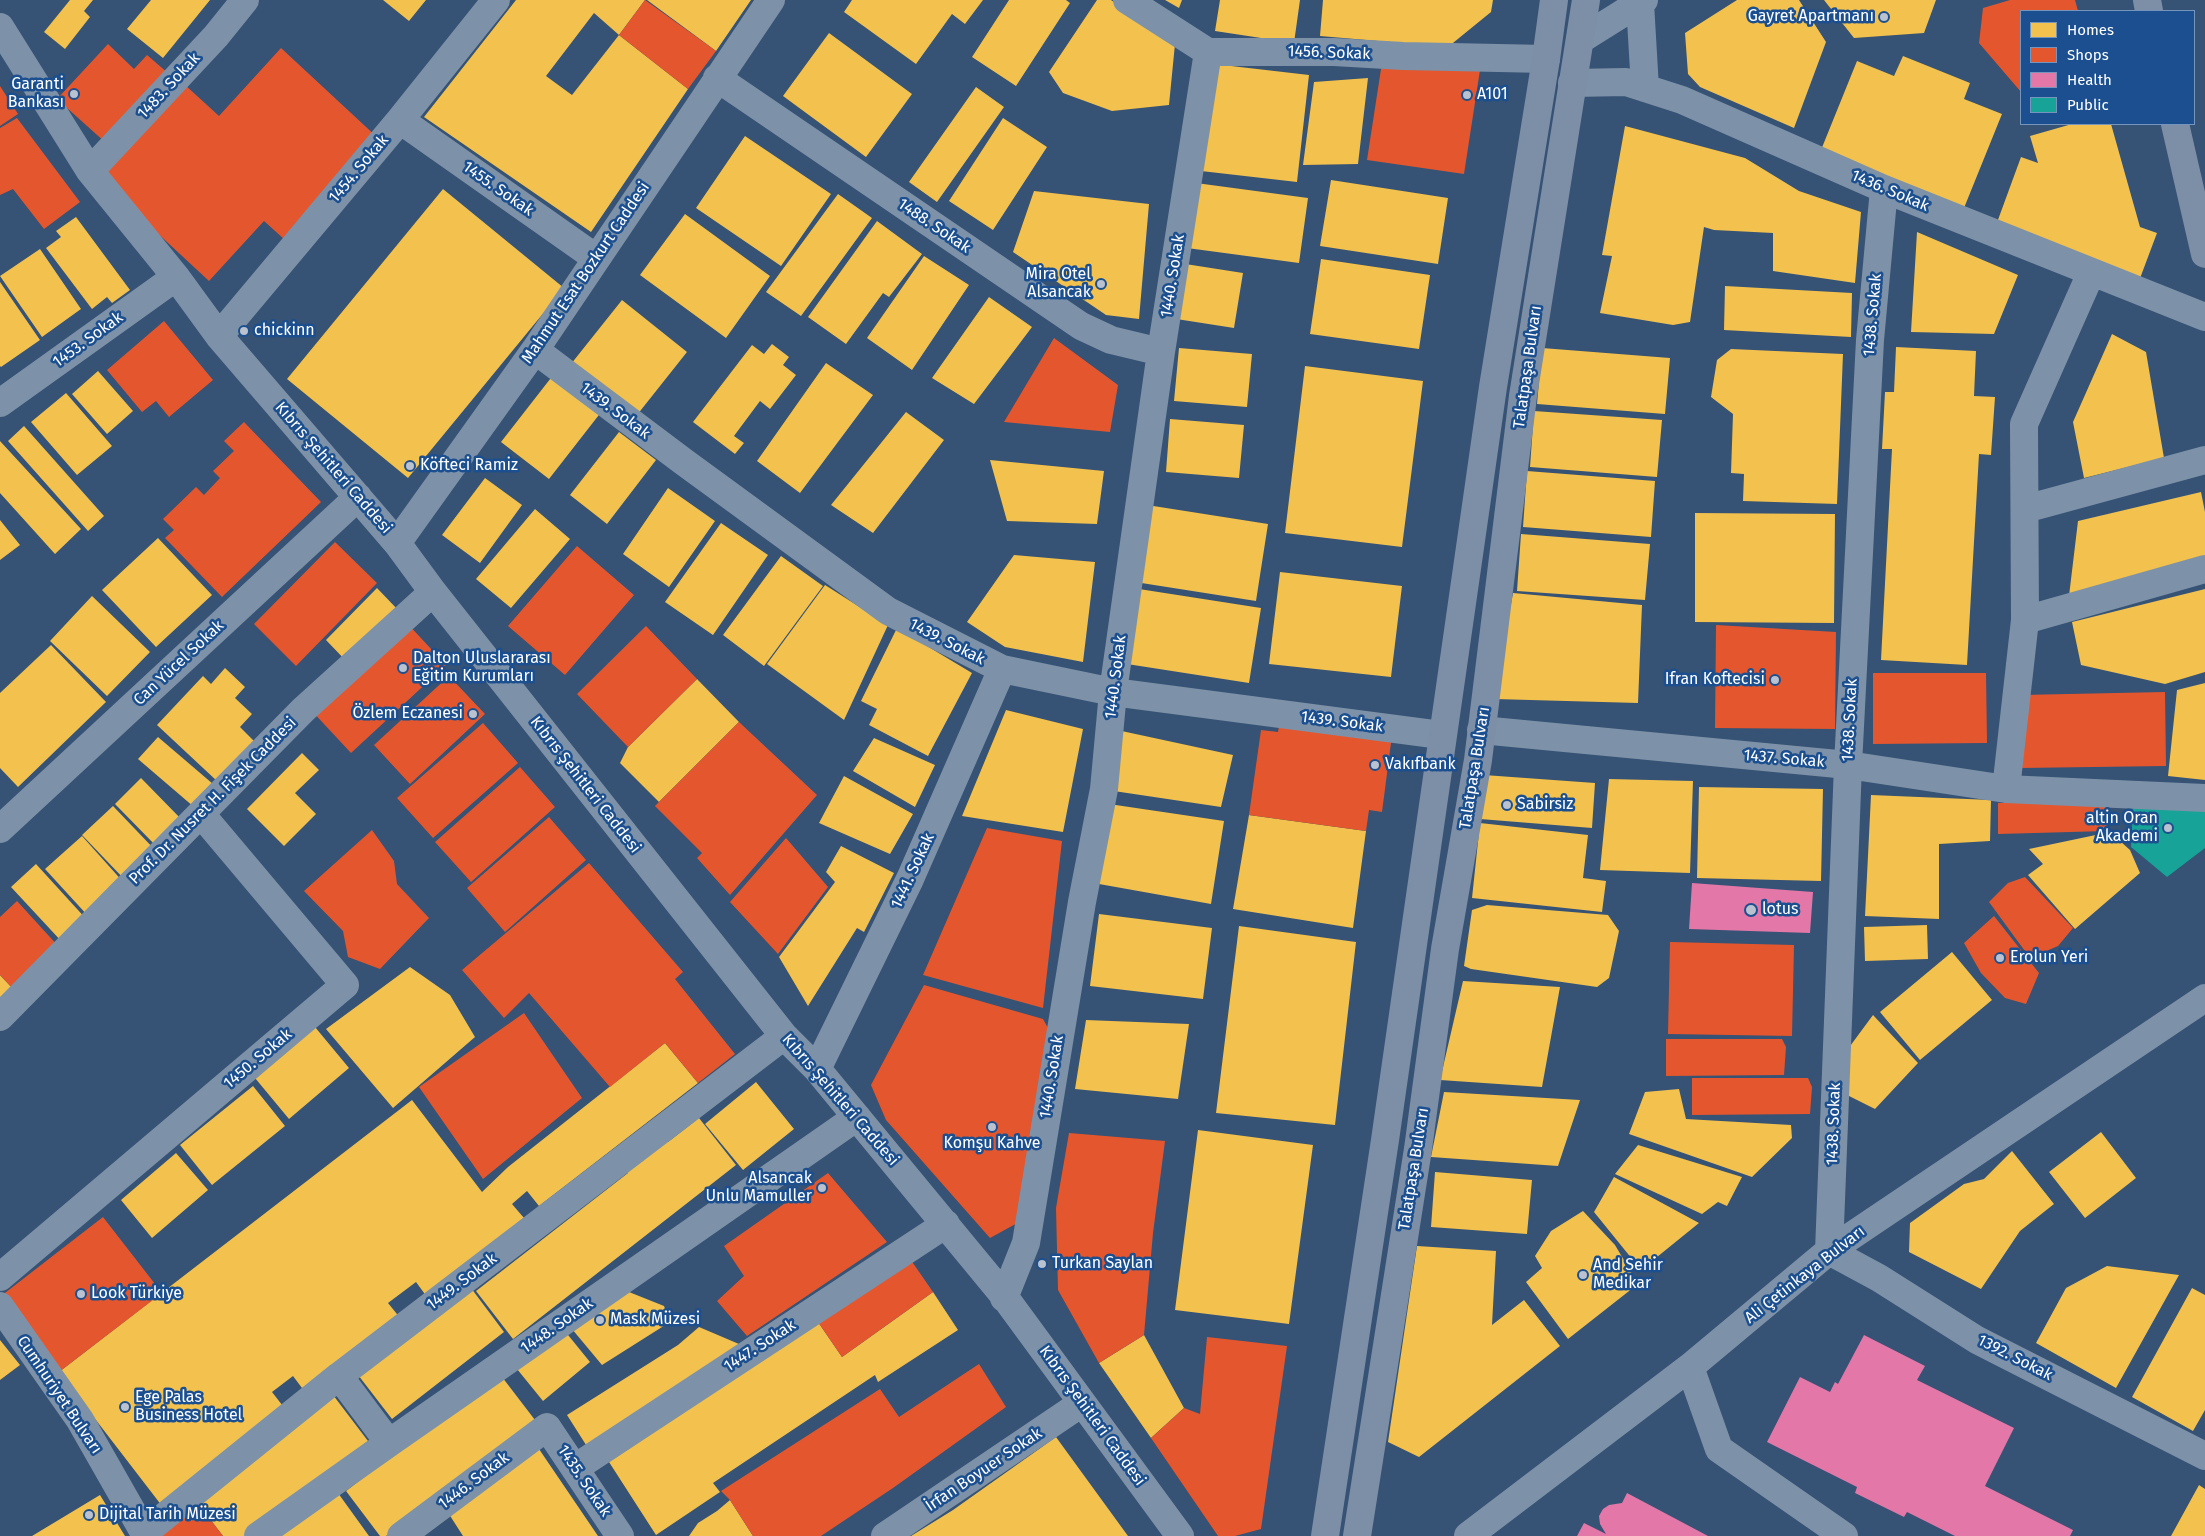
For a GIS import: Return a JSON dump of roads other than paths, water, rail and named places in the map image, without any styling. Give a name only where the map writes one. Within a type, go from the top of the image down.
[{"type":"main road","name":"Talatpaşa Bulvarı","points":[[1325,1536],[1383,1150],[1493,386],[1554,0]]},
{"type":"main road","name":"Talatpaşa Bulvarı","points":[[1357,1536],[1418,1149],[1445,949],[1482,730],[1522,396],[1586,0]]},
{"type":"main road","points":[[1546,59],[1580,40]]},
{"type":"main road","points":[[2175,125],[2205,254]]},
{"type":"street","name":"1483. Sokak","points":[[90,171],[216,36],[245,0]]},
{"type":"street","name":"1454. Sokak","points":[[219,336],[400,120],[496,0]]},
{"type":"street","name":"Mahmut Esat Bozkurt Caddesi","points":[[397,543],[535,350],[771,0]]},
{"type":"street","points":[[1127,0],[1208,52]]},
{"type":"street","points":[[1580,40],[1642,1]]},
{"type":"street","points":[[1642,1],[1645,88]]},
{"type":"street","name":"Kıbrıs Şehitleri Caddesi","points":[[2,32],[90,171],[176,277],[219,336],[397,543],[433,592],[784,1036],[817,1068],[946,1224],[1004,1298],[1180,1536]]},
{"type":"street","name":"1456. Sokak","points":[[1208,52],[1334,52],[1403,56],[1546,59]]},
{"type":"street","name":"1440. Sokak","points":[[1004,1298],[1026,1243],[1082,902],[1104,789],[1113,692],[1161,352],[1208,52]]},
{"type":"street","name":"1488. Sokak","points":[[718,78],[1081,326],[1111,340],[1161,352]]},
{"type":"street","name":"1436. Sokak","points":[[1572,84],[1626,82],[1682,100],[1884,189],[2205,317]]},
{"type":"street","name":"1455. Sokak","points":[[400,120],[596,258]]},
{"type":"street","name":"1438. Sokak","points":[[1830,1251],[1848,765],[1870,340],[1884,189]]},
{"type":"street","points":[[2006,789],[2025,620],[2024,424],[2091,272]]},
{"type":"street","name":"1453. Sokak","points":[[0,403],[176,277]]},
{"type":"street","name":"1439. Sokak","points":[[535,350],[888,611],[1002,669],[1113,692],[1442,735]]},
{"type":"street","points":[[2025,509],[2205,460]]},
{"type":"street","name":"Can Yücel Sokak","points":[[0,829],[358,497]]},
{"type":"street","points":[[2025,620],[2205,569]]},
{"type":"street","name":"Prof. Dr. Nusret H. Fişek Caddesi","points":[[0,1017],[303,710],[433,592]]},
{"type":"street","name":"1441. Sokak","points":[[817,1068],[910,879],[1002,669]]},
{"type":"street","name":"1437. Sokak","points":[[1482,730],[1848,765],[2006,789],[2205,798]]},
{"type":"street","name":"1450. Sokak","points":[[0,1277],[345,985],[201,814]]},
{"type":"street","name":"Ali Çetinkaya Bulvarı","points":[[1468,1536],[1690,1367],[1830,1251],[2205,998]]},
{"type":"street","name":"1449. Sokak","points":[[145,1534],[339,1376],[784,1036]]},
{"type":"street","name":"1448. Sokak","points":[[258,1536],[858,1117]]},
{"type":"street","name":"1447. Sokak","points":[[575,1468],[946,1224]]},
{"type":"street","name":"1392. Sokak","points":[[1830,1251],[1879,1278],[1977,1340],[2205,1456]]},
{"type":"street","name":"Cumhuriyet Bulvarı","points":[[0,1306],[80,1420],[145,1534]]},
{"type":"street","points":[[1690,1367],[1719,1450],[1844,1536]]},
{"type":"street","points":[[339,1376],[389,1443]]},
{"type":"street","name":"İrfan Boyuer Sokak","points":[[885,1536],[1082,1403]]},
{"type":"street","name":"1435. Sokak","points":[[547,1427],[620,1536]]},
{"type":"street","name":"1446. Sokak","points":[[400,1536],[547,1427]]},
{"type":"place","name":"Gayret Apartmanı","points":[[1884,17]]},
{"type":"place","name":"Garanti Bankası","points":[[74,94]]},
{"type":"place","name":"A101","points":[[1467,95]]},
{"type":"place","name":"Mira Otel Alsancak","points":[[1101,284]]},
{"type":"place","name":"chickinn","points":[[244,331]]},
{"type":"place","name":"Köfteci Ramiz","points":[[410,466]]},
{"type":"place","name":"Dalton Uluslararası Eğitim Kurumları","points":[[403,668]]},
{"type":"place","name":"Ifran Koftecisi","points":[[1775,680]]},
{"type":"place","name":"Özlem Eczanesi","points":[[473,714]]},
{"type":"place","name":"Vakıfbank","points":[[1375,765]]},
{"type":"place","name":"Sabirsiz","points":[[1507,805]]},
{"type":"place","name":"altin Oran Akademi","points":[[2168,828]]},
{"type":"place","name":"lotus","points":[[1751,910]]},
{"type":"place","name":"Erolun Yeri","points":[[2000,958]]},
{"type":"place","name":"Komşu Kahve","points":[[992,1127]]},
{"type":"place","name":"Alsancak Unlu Mamuller","points":[[822,1188]]},
{"type":"place","name":"Turkan Saylan","points":[[1042,1264]]},
{"type":"place","name":"And Sehir Medikar","points":[[1583,1275]]},
{"type":"place","name":"Look Türkiye","points":[[81,1294]]},
{"type":"place","name":"Mask Müzesi","points":[[600,1320]]},
{"type":"place","name":"Ege Palas Business Hotel","points":[[125,1407]]},
{"type":"place","name":"Dijital Tarih Müzesi","points":[[89,1515]]}]
